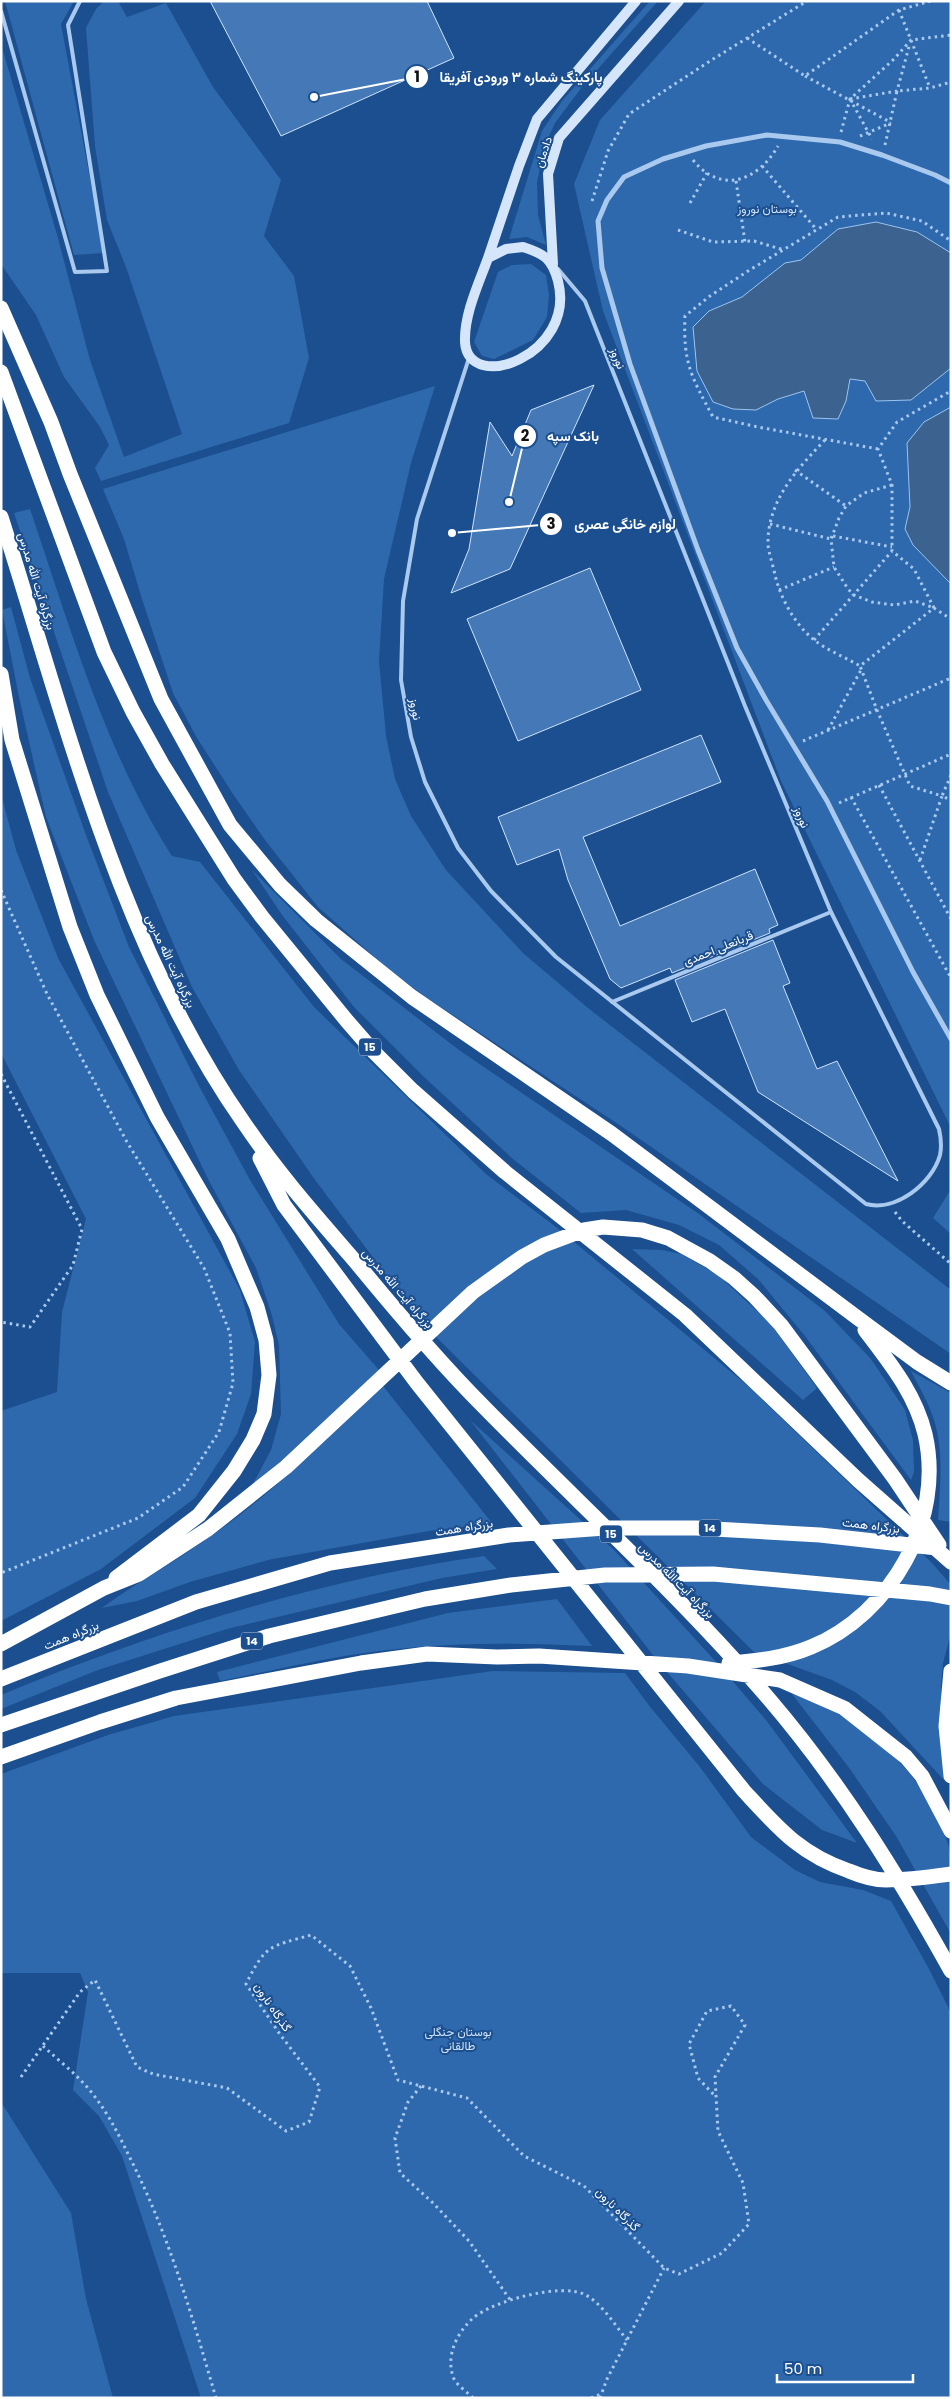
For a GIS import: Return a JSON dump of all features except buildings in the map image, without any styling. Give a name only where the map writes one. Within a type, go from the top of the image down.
[{"type":"highway","points":[[1,308],[51,422],[160,699],[230,825],[252,854],[316,920],[412,997],[612,1134],[855,1316],[951,1383]]},
{"type":"highway","name":"15","points":[[1,372],[100,643],[128,704],[162,764],[234,879],[262,917],[347,1021],[374,1052],[413,1091],[505,1172],[685,1314],[858,1480],[951,1562]]},
{"type":"highway","name":"بزرگراه آیت الله مدرس","points":[[1,516],[73,750],[143,940],[174,1006],[241,1119],[272,1163],[309,1208],[403,1319],[480,1404],[713,1636],[771,1701],[847,1798],[951,1971]]},
{"type":"highway","points":[[1,674],[12,740],[19,767],[70,927],[98,995],[157,1117],[232,1247],[257,1307],[266,1340],[269,1375],[264,1414],[253,1440],[234,1471],[199,1515],[169,1540],[133,1564],[104,1588]]},
{"type":"highway","points":[[241,1119],[284,1205],[417,1383],[744,1791],[794,1842],[818,1860],[863,1876],[885,1880],[951,1874]]},
{"type":"highway","points":[[1,1644],[104,1588],[139,1574],[208,1529],[266,1484],[355,1405],[473,1292],[522,1257],[561,1238],[584,1230],[603,1227],[642,1230],[668,1238],[693,1250],[734,1278],[781,1325],[895,1479],[951,1562]]},
{"type":"highway","points":[[688,1666],[757,1661],[784,1656],[810,1647],[838,1633],[863,1615],[874,1603],[899,1571],[917,1537],[925,1515],[930,1464],[925,1433],[902,1378],[855,1316]]},
{"type":"highway","name":"بزرگراه همت","points":[[1,1679],[205,1599],[330,1563],[469,1541],[552,1531],[696,1528],[820,1534],[951,1551]]},
{"type":"highway","name":"14","points":[[1,1725],[160,1670],[269,1636],[425,1599],[511,1585],[605,1575],[713,1574],[920,1593],[951,1598]]},
{"type":"highway","points":[[1,1757],[100,1722],[176,1698],[362,1663],[426,1654],[497,1657],[539,1656],[688,1666],[780,1680],[844,1708],[906,1757],[922,1776],[951,1830]]},
{"type":"highway","points":[[951,1671],[946,1726],[951,1776]]},
{"type":"street","name":"دادمان","points":[[488,258],[537,119],[636,1]]},
{"type":"street","name":"دادمان","points":[[554,264],[548,174],[560,138],[679,1]]},
{"type":"street","points":[[951,183],[882,155],[840,142],[767,135],[706,146],[663,159],[624,177],[607,200],[598,221],[602,268],[630,364],[698,550],[738,648],[830,807],[913,972],[951,1039]]},
{"type":"street","points":[[523,247],[538,252],[554,264],[560,287],[559,312],[547,338],[536,350],[522,359],[495,367],[480,364],[470,356],[465,343],[467,321],[488,258],[506,249],[523,247]]},
{"type":"lane","points":[[1,11],[75,272],[107,271],[68,25],[80,1]]},
{"type":"lane","name":"نوروز","points":[[470,356],[416,519],[403,602],[401,680],[411,737],[425,782],[447,827],[463,855],[491,891],[556,957],[866,1204],[875,1207],[890,1205],[907,1196],[934,1168],[940,1156],[942,1142],[939,1129],[831,912],[741,697],[585,301],[554,264]]},
{"type":"lane","name":"قربانعلی احمدی","points":[[612,1002],[831,912]]},
{"type":"path","points":[[598,221],[590,209],[608,151],[629,114],[807,1]]},
{"type":"path","points":[[805,76],[899,10],[931,1]]},
{"type":"path","points":[[899,10],[930,88]]},
{"type":"path","points":[[891,123],[840,142],[850,99],[894,59],[911,40],[951,35]]},
{"type":"path","points":[[747,38],[805,76],[891,123]]},
{"type":"path","points":[[882,155],[911,40]]},
{"type":"path","points":[[850,99],[930,88],[951,82]]},
{"type":"path","points":[[850,99],[882,155]]},
{"type":"path","points":[[686,152],[698,167],[715,179],[736,181],[758,172],[773,155],[783,137]]},
{"type":"path","points":[[762,166],[817,230]]},
{"type":"path","points":[[690,203],[708,174]]},
{"type":"path","points":[[736,181],[744,242]]},
{"type":"path","points":[[878,449],[713,417],[691,376],[684,345],[685,316],[710,296],[838,217],[886,213],[922,221],[951,242]]},
{"type":"path","points":[[678,230],[713,242],[754,241],[784,250]]},
{"type":"path","points":[[878,449],[897,422],[951,391]]},
{"type":"path","points":[[825,439],[795,470],[778,500],[770,524],[768,546],[779,590],[795,619],[814,640],[861,668],[910,786],[951,800]]},
{"type":"path","points":[[814,640],[892,549],[892,485],[878,449]]},
{"type":"path","points":[[795,470],[846,506]]},
{"type":"path","points":[[892,485],[864,493],[846,506],[832,537],[834,567],[854,595],[872,602],[894,604],[915,601],[934,608],[951,619]]},
{"type":"path","points":[[770,524],[892,549],[914,569],[934,608]]},
{"type":"path","points":[[779,590],[834,567]]},
{"type":"path","points":[[828,730],[861,668],[934,608]]},
{"type":"path","points":[[793,745],[951,678]]},
{"type":"path","points":[[830,807],[951,754]]},
{"type":"path","points":[[920,860],[951,775]]},
{"type":"path","points":[[879,785],[951,919]]},
{"type":"path","points":[[851,797],[951,978]]},
{"type":"path","points":[[1,890],[46,994],[127,1142],[204,1268],[230,1333],[234,1383],[219,1432],[183,1486],[138,1518],[1,1572]]},
{"type":"path","points":[[1,1074],[82,1229],[73,1265],[30,1326],[1,1322]]},
{"type":"path","points":[[890,1205],[902,1221],[951,1264]]},
{"type":"path","name":"گذرگاه نارون","points":[[21,2077],[80,1992],[95,1980],[137,2067],[153,2074],[227,2088],[286,2131],[309,2122],[320,2087],[279,2033],[246,1984],[259,1958],[272,1946],[311,1935],[350,1966],[371,2008],[398,2080],[467,2098],[524,2156],[584,2186],[664,2268]]},
{"type":"path","points":[[591,2398],[601,2396],[607,2379],[664,2268],[679,2274],[722,2253],[749,2224],[743,2183],[718,2131],[715,2077],[745,2025],[731,2006],[707,2011],[689,2044],[698,2078],[716,2096]]},
{"type":"path","points":[[42,2046],[90,2090],[100,2103],[110,2118],[150,2197],[180,2277],[216,2398]]},
{"type":"path","points":[[421,2086],[408,2102],[395,2138],[400,2173],[433,2203],[469,2241],[511,2301]]},
{"type":"path","points":[[473,2398],[455,2381],[450,2364],[452,2346],[474,2318],[511,2301],[546,2290],[571,2290],[586,2295],[606,2313],[627,2340]]},
{"type":"green space","points":[[5,1],[74,1],[61,24],[104,253],[74,255]]},
{"type":"green space","points":[[104,1],[118,1],[127,17],[166,3],[213,87],[281,180],[264,236],[294,276],[309,358],[289,423],[101,481],[95,468],[109,445],[100,427],[64,377],[36,315],[1,264],[1,44],[58,238],[90,360],[124,457],[182,434],[126,267],[107,220],[95,146],[86,28],[96,9]]},
{"type":"green space","points":[[650,1],[658,1],[582,87],[555,123],[544,147],[537,183],[538,215],[546,245],[527,237],[509,239],[542,131],[562,101]]},
{"type":"green space","name":"بوستان نوروز","points":[[706,1],[951,1],[951,1128],[781,781],[603,311],[574,184],[600,120]]},
{"type":"green space","points":[[531,264],[546,275],[549,295],[547,317],[533,340],[494,359],[482,356],[474,342],[498,272],[512,265]]},
{"type":"green space","points":[[435,386],[411,463],[384,579],[379,661],[386,736],[395,779],[411,816],[446,870],[523,953],[588,1008],[951,1290],[951,1354],[618,1124],[424,996],[387,968],[318,907],[265,840],[197,738],[173,693],[124,539],[103,489]]},
{"type":"green space","points":[[30,509],[75,643],[108,731],[148,816],[172,856],[200,862],[314,1007],[486,1174],[556,1227],[748,1386],[932,1563],[951,1585],[951,1633],[943,1663],[941,1684],[944,1780],[880,1711],[855,1692],[832,1680],[754,1652],[422,1323],[313,1177],[239,1070],[192,987],[108,792],[14,513]]},
{"type":"green space","points":[[11,607],[30,678],[86,835],[129,947],[199,1086],[250,1180],[339,1324],[379,1370],[247,1495],[271,1450],[281,1414],[279,1345],[271,1312],[256,1268],[208,1179],[94,940],[46,817],[2,610]]},
{"type":"green space","points":[[1,794],[16,850],[58,958],[240,1290],[255,1342],[251,1394],[237,1434],[195,1498],[101,1569],[1,1621],[1,1411],[57,1392],[62,1312],[86,1219],[1,1053]]},
{"type":"green space","points":[[252,870],[341,959],[459,1050],[699,1214],[825,1311],[871,1359],[905,1410],[913,1440],[914,1472],[911,1480],[805,1336],[758,1279],[719,1245],[679,1225],[626,1210],[581,1213],[513,1159],[424,1077],[354,1007],[282,915]]},
{"type":"green space","points":[[951,1189],[951,1234],[933,1218]]},
{"type":"green space","points":[[632,1249],[662,1250],[681,1254],[718,1275],[771,1324],[817,1388],[803,1400]]},
{"type":"green space","points":[[911,1371],[951,1393],[951,1522],[938,1520],[940,1457],[937,1432],[924,1395]]},
{"type":"green space","points":[[383,1386],[492,1523],[429,1531],[268,1560],[190,1582],[137,1601],[102,1608],[223,1528],[294,1470]]},
{"type":"green space","points":[[470,1420],[614,1550],[718,1664],[766,1720],[857,1843],[822,1830],[763,1784],[656,1659]]},
{"type":"green space","points":[[484,1556],[497,1569],[442,1578],[227,1629],[98,1670],[1,1709],[1,1695],[178,1629],[300,1593],[423,1566]]},
{"type":"green space","points":[[557,1599],[592,1646],[543,1644],[446,1645],[375,1652],[330,1659],[220,1681],[217,1672],[448,1613]]},
{"type":"green space","name":"بوستان جنگلی طالقانی","points":[[493,1671],[625,1673],[651,1708],[700,1767],[751,1837],[795,1870],[820,1882],[863,1890],[891,1901],[951,2013],[951,2398],[201,2398],[122,2156],[99,2116],[73,2090],[88,1992],[80,1973],[1,1973],[1,1774],[108,1735],[174,1716]]},
{"type":"green space","points":[[792,1694],[819,1704],[844,1717],[868,1733],[891,1753],[910,1774],[927,1798],[940,1824],[950,1851],[951,1934],[896,1836],[850,1769]]},
{"type":"green space","points":[[1,2102],[71,2213],[86,2299],[113,2398],[1,2398]]},
{"type":"shaded area","points":[[876,222],[917,232],[951,253],[951,368],[911,400],[876,401],[865,381],[850,379],[846,401],[838,419],[813,418],[804,391],[778,399],[756,410],[733,409],[713,402],[697,371],[693,327],[709,311],[742,297],[785,263],[801,260],[838,229]]},
{"type":"shaded area","points":[[951,407],[951,584],[913,545],[905,529],[910,507],[907,443],[924,422]]},
{"type":"place","name":"پارکینگ شماره ۳ ورودی آفریقا","points":[[314,97]]},
{"type":"place","name":"بانک سپه","points":[[509,502]]},
{"type":"place","name":"لوازم خانگی عصری","points":[[452,533]]}]
